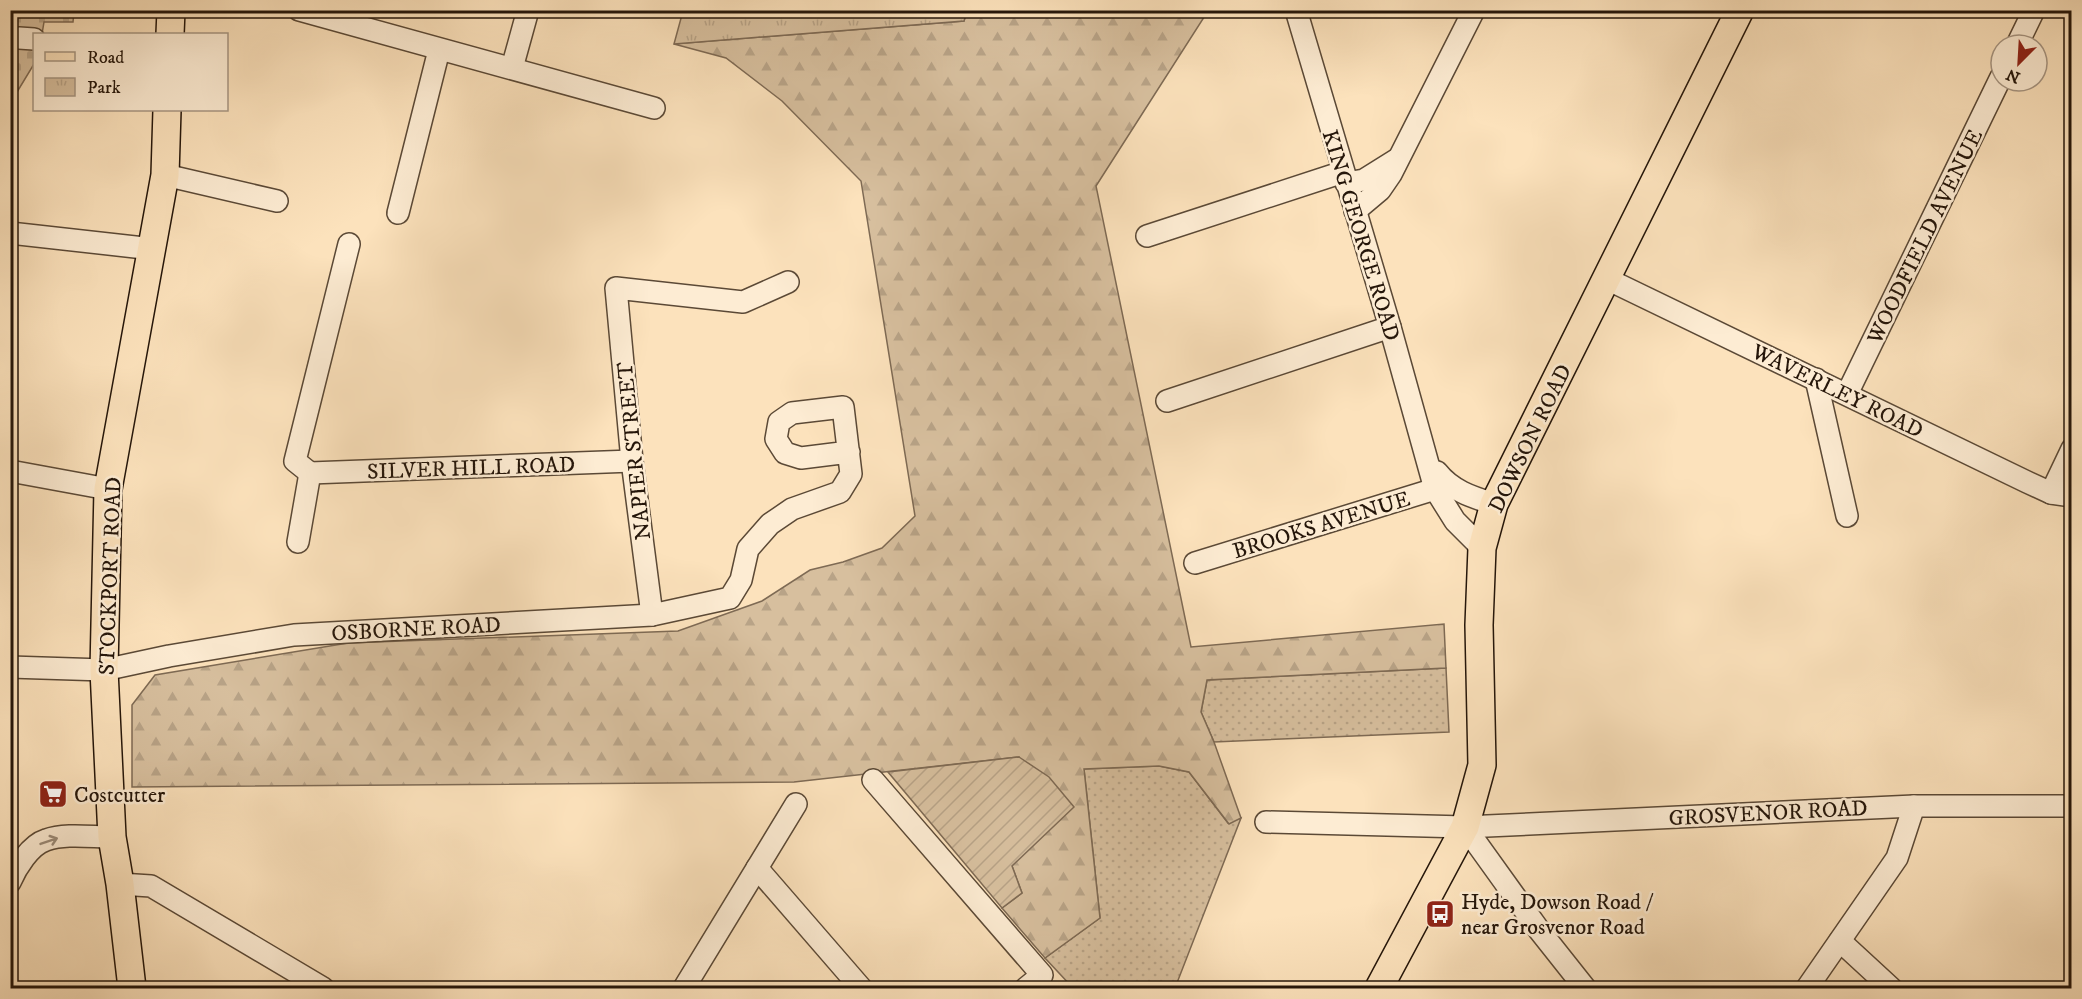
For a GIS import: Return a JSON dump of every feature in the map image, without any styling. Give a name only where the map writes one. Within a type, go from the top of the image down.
[{"type":"main road","points":[[170,33],[171,10]]},
{"type":"main road","name":"DOWSON ROAD","points":[[1378,988],[1465,827],[1482,765],[1479,625],[1482,548],[1494,504],[1740,10]]},
{"type":"main road","name":"STOCKPORT ROAD","points":[[134,983],[112,837],[109,782],[104,670],[108,489],[165,176],[167,111]]},
{"type":"street","points":[[512,68],[528,10]]},
{"type":"street","name":"KING GEORGE ROAD","points":[[1296,10],[1427,460],[1455,521],[1482,548]]},
{"type":"street","points":[[1355,211],[1380,190],[1399,159],[1474,10]]},
{"type":"street","points":[[2023,33],[2034,10]]},
{"type":"street","points":[[310,12],[439,50],[654,108]]},
{"type":"street","points":[[398,213],[439,50]]},
{"type":"street","name":"WOODFIELD AVENUE","points":[[1847,394],[1994,93]]},
{"type":"street","points":[[1147,236],[1345,178],[1364,180],[1399,159]]},
{"type":"street","points":[[165,176],[277,201]]},
{"type":"street","points":[[10,233],[153,249]]},
{"type":"street","points":[[298,542],[310,473],[295,461],[349,244]]},
{"type":"street","name":"WAVERLEY ROAD","points":[[1607,279],[1816,380],[2061,494]]},
{"type":"street","name":"NAPIER STREET","points":[[652,615],[632,461],[616,288],[743,302],[788,282]]},
{"type":"street","points":[[1167,401],[1390,327]]},
{"type":"street","points":[[1816,380],[1846,516]]},
{"type":"street","points":[[2061,494],[2072,449]]},
{"type":"street","name":"OSBORNE ROAD","points":[[10,667],[104,670],[169,656],[294,635],[652,615],[730,598],[741,580],[748,549],[770,524],[792,509],[840,492],[851,474],[849,452]]},
{"type":"street","name":"SILVER HILL ROAD","points":[[310,473],[632,461]]},
{"type":"street","points":[[10,471],[108,489]]},
{"type":"street","points":[[1440,486],[1494,504]]},
{"type":"street","name":"BROOKS AVENUE","points":[[1195,563],[1440,486]]},
{"type":"street","points":[[873,780],[1034,982]]},
{"type":"street","points":[[684,988],[796,804]]},
{"type":"street","points":[[1807,988],[1898,858],[1914,806]]},
{"type":"street","name":"GROSVENOR ROAD","points":[[1266,822],[1465,827],[1914,806],[2072,807]]},
{"type":"street","points":[[1465,827],[1539,930],[1585,988]]},
{"type":"street","points":[[10,882],[23,858],[44,840],[63,837],[112,837]]},
{"type":"street","points":[[757,868],[861,988]]},
{"type":"street","points":[[120,884],[151,886],[323,988]]},
{"type":"street","points":[[1840,941],[1891,988]]},
{"type":"green space","points":[[683,10],[967,11],[964,21],[674,44]]},
{"type":"green space","points":[[967,10],[1208,11],[1096,186],[1191,647],[1444,624],[1446,668],[1207,680],[1201,712],[1241,818],[1229,824],[1189,772],[1159,766],[1084,769],[1100,918],[1045,958],[1002,908],[1022,893],[1012,866],[1019,757],[794,782],[132,787],[132,705],[155,675],[348,643],[678,631],[762,601],[810,570],[843,562],[882,548],[915,516],[861,181],[782,101],[726,58],[674,44],[964,21]]},
{"type":"green space","points":[[11,11],[74,11],[73,22],[44,22],[42,33],[33,33],[33,66],[11,102]]},
{"type":"green space","points":[[1446,668],[1449,732],[1214,742],[1201,712],[1207,680]]},
{"type":"green space","points":[[1019,757],[1049,777],[1074,807],[1012,866],[1022,893],[1002,908],[888,772]]},
{"type":"green space","points":[[1159,766],[1189,772],[1228,823],[1241,818],[1175,988],[1073,988],[1045,958],[1100,918],[1084,769]]},
{"type":"place","name":"Costcutter","points":[[53,794]]},
{"type":"place","name":"Hyde, Dowson Road / near Grosvenor Road","points":[[1440,914]]}]
